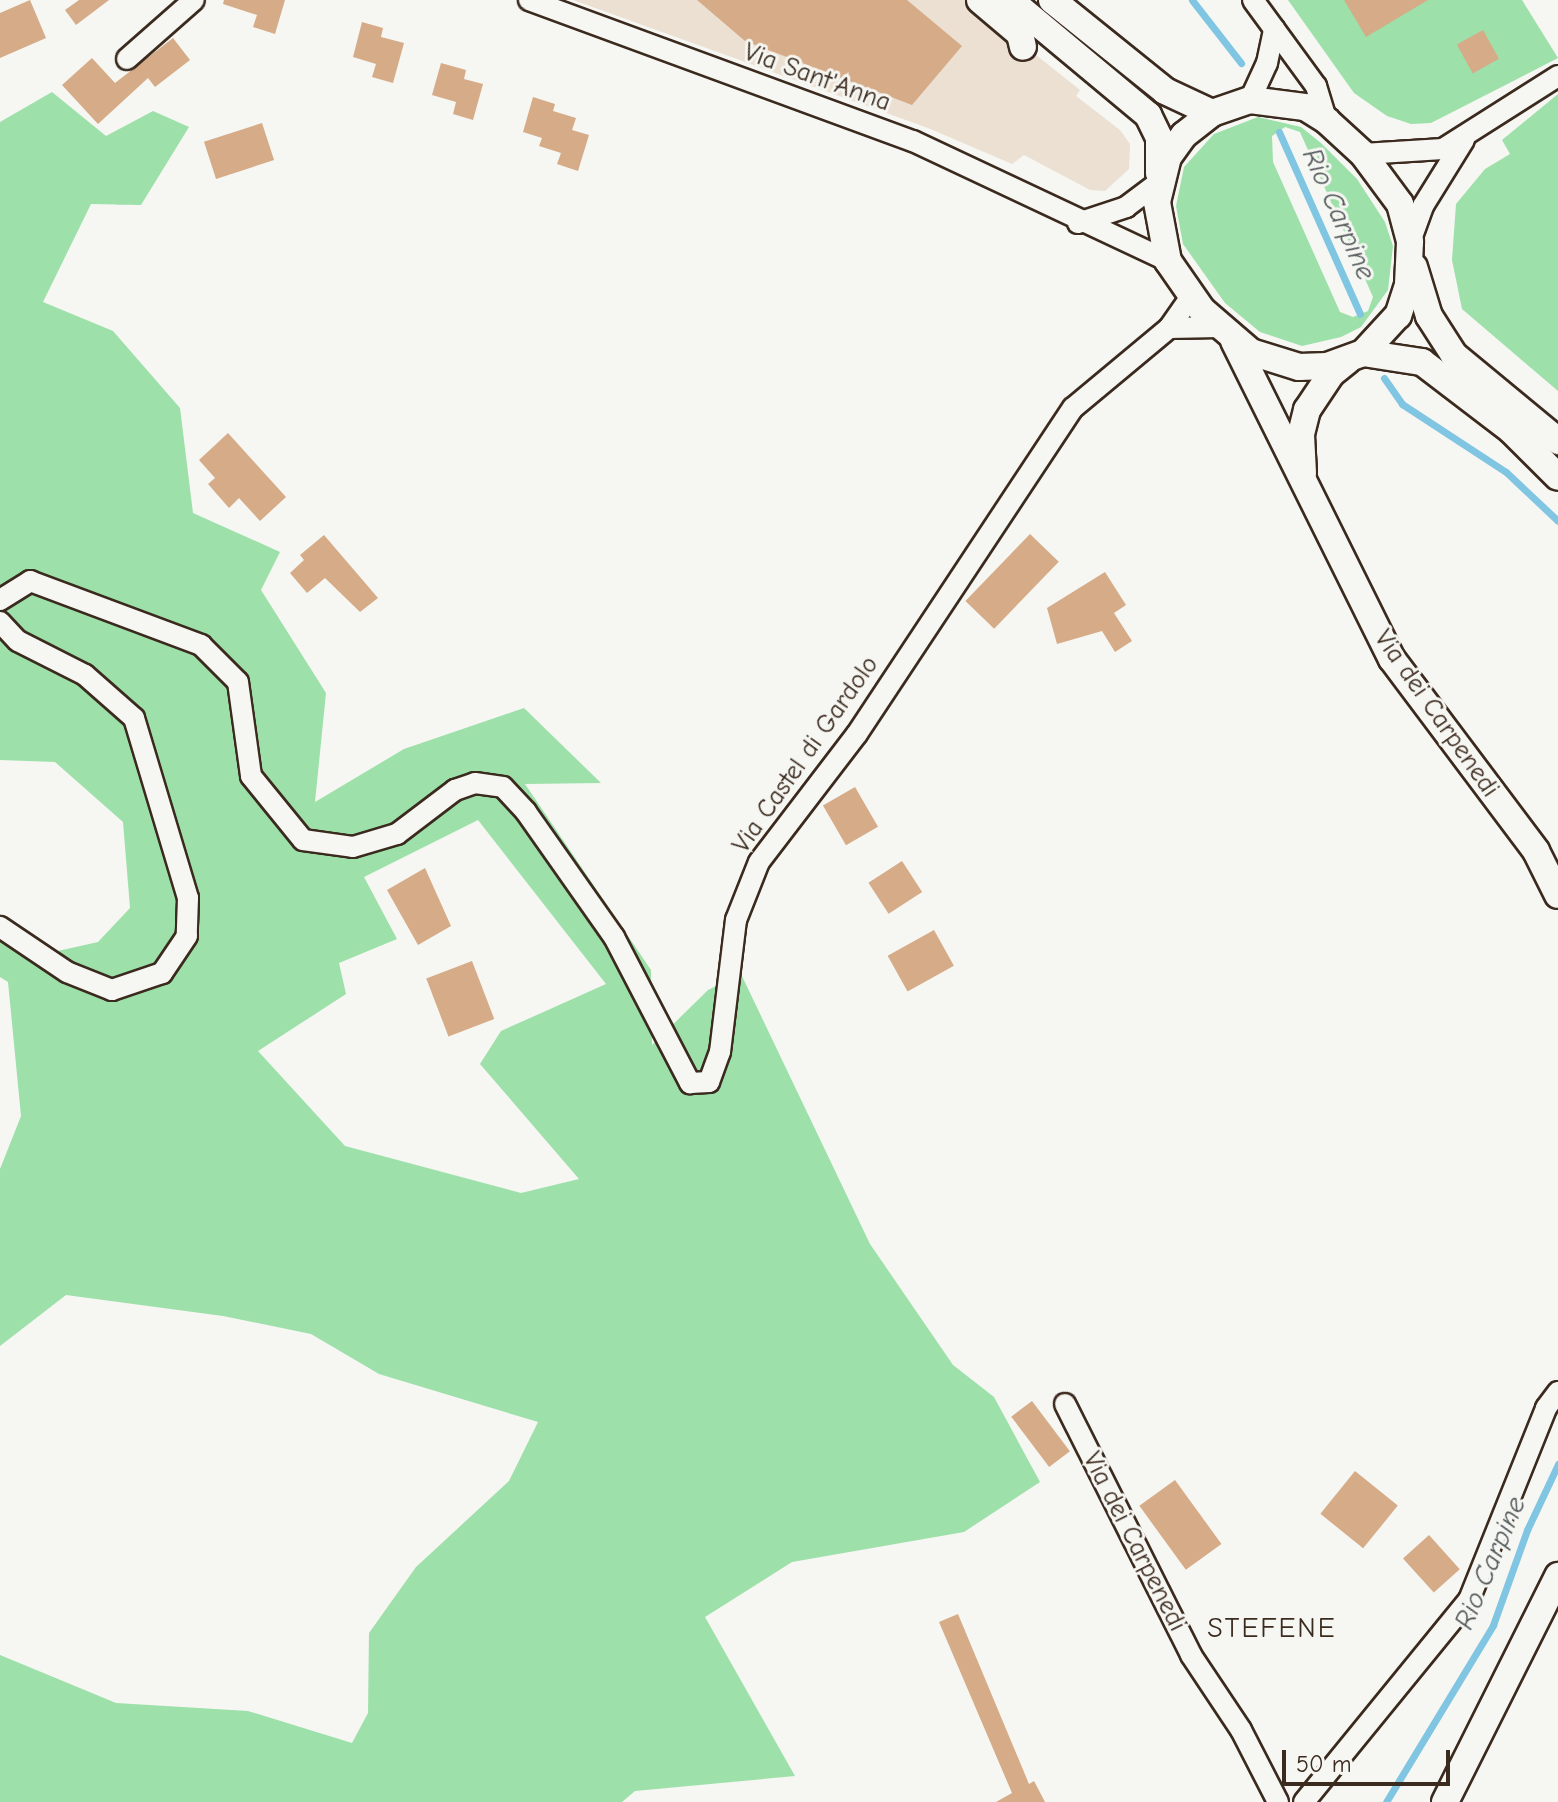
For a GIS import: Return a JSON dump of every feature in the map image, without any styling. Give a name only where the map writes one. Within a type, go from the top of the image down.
[{"type":"main road","points":[[980,0],[1020,34],[1023,47]]},
{"type":"main road","points":[[1010,0],[1148,115],[1159,138],[1161,242],[1168,261],[1191,296],[1226,333],[1272,361],[1299,367],[1357,355],[1422,362],[1511,430],[1558,477]]},
{"type":"main road","points":[[1052,0],[1165,91],[1212,113]]},
{"type":"main road","points":[[1158,183],[1184,135],[1212,113],[1250,100],[1305,107],[1327,121],[1363,154],[1400,204],[1429,316],[1454,355],[1558,441]]},
{"type":"main road","points":[[1357,355],[1398,315],[1411,251]]},
{"type":"main road","name":"Via dei Carpenedi","points":[[1226,333],[1392,659],[1536,851],[1558,895]]},
{"type":"main road","name":"Via dei Carpenedi","points":[[1303,484],[1301,434],[1307,410],[1331,374],[1357,355]]},
{"type":"main road","points":[[1445,1802],[1558,1576]]},
{"type":"street","points":[[127,59],[194,0]]},
{"type":"street","name":"Via Sant'Anna","points":[[529,0],[913,141],[1009,183],[1078,223],[1118,241],[1142,245],[1168,261]]},
{"type":"street","points":[[1253,0],[1316,86],[1327,121]]},
{"type":"street","points":[[1250,100],[1267,63],[1274,29]]},
{"type":"street","points":[[1363,154],[1443,149],[1464,140],[1558,76]]},
{"type":"street","points":[[1411,251],[1423,206],[1464,140]]},
{"type":"street","points":[[1078,223],[1126,207],[1158,183]]},
{"type":"street","name":"Via Castel di Gardolo","points":[[0,600],[30,581],[201,645],[238,682],[251,776],[303,840],[353,847],[397,834],[455,790],[475,783],[503,787],[526,812],[614,937],[690,1083],[709,1082],[720,1052],[736,920],[759,862],[857,734],[1073,408],[1169,328],[1191,296]]},
{"type":"street","points":[[1169,328],[1226,333]]},
{"type":"street","points":[[0,622],[18,641],[85,675],[134,718],[188,898],[187,936],[162,973],[112,990],[67,972],[0,927]]},
{"type":"street","points":[[1304,1802],[1469,1600],[1546,1408],[1558,1392]]},
{"type":"street","name":"Via dei Carpenedi","points":[[1065,1404],[1191,1655],[1241,1730],[1278,1802]]},
{"type":"shaded area","points":[[573,0],[967,0],[1080,90],[1076,96],[1120,130],[1130,144],[1129,169],[1105,191],[1090,190],[1024,155],[1012,164],[928,128]]},
{"type":"green space","points":[[1288,0],[1522,0],[1558,58],[1431,123],[1411,124],[1387,116],[1354,93]]},
{"type":"green space","points":[[52,92],[106,136],[153,111],[189,127],[141,205],[91,204],[43,302],[113,331],[180,408],[193,513],[280,552],[261,590],[326,693],[315,802],[404,749],[524,708],[601,783],[525,784],[651,970],[652,1045],[708,990],[741,974],[870,1244],[953,1365],[994,1397],[1040,1482],[964,1532],[792,1562],[705,1617],[795,1776],[635,1791],[622,1802],[0,1802],[0,1655],[116,1703],[248,1711],[352,1743],[368,1713],[369,1633],[416,1567],[509,1481],[538,1422],[379,1374],[311,1334],[223,1316],[66,1295],[0,1346],[0,1169],[21,1116],[8,982],[0,977],[0,936],[40,955],[98,942],[130,908],[123,822],[55,762],[0,760],[0,122]],"holes":[[[478,820],[606,984],[501,1031],[480,1064],[579,1179],[521,1193],[345,1146],[258,1051],[346,994],[339,963],[397,939],[364,877]]]},
{"type":"green space","points":[[1558,94],[1558,391],[1462,309],[1452,260],[1456,204],[1485,169],[1510,154],[1502,140]]},
{"type":"green space","points":[[1258,117],[1301,127],[1357,179],[1385,222],[1393,246],[1388,290],[1361,327],[1341,337],[1302,346],[1260,332],[1225,303],[1183,244],[1176,206],[1184,167],[1214,134]],"holes":[[[1285,127],[1300,132],[1373,297],[1368,311],[1353,317],[1340,312],[1273,162],[1272,136]]]},
{"type":"building","points":[[30,0],[46,38],[0,58],[0,13]]},
{"type":"building","points":[[79,0],[109,0],[76,25],[65,10]]},
{"type":"building","points":[[224,0],[285,0],[275,34],[253,27],[257,15],[223,4]]},
{"type":"building","points":[[697,0],[907,0],[962,46],[912,105],[745,41]]},
{"type":"building","points":[[1344,0],[1428,0],[1366,37]]},
{"type":"building","points":[[362,22],[383,28],[381,37],[404,43],[393,83],[372,77],[376,64],[353,57]]},
{"type":"building","points":[[1483,30],[1499,59],[1473,73],[1457,45]]},
{"type":"building","points":[[173,38],[190,60],[155,87],[148,78],[98,124],[62,85],[92,58],[115,83]]},
{"type":"building","points":[[441,63],[466,70],[464,79],[483,84],[473,120],[453,114],[456,102],[432,95]]},
{"type":"building","points":[[533,97],[555,104],[553,111],[576,118],[572,130],[589,135],[578,171],[557,164],[561,153],[539,146],[542,138],[523,132]]},
{"type":"building","points":[[262,123],[274,160],[216,179],[204,142]]},
{"type":"building","points":[[228,433],[286,497],[260,521],[239,498],[229,508],[208,484],[215,478],[199,460]]},
{"type":"building","points":[[1030,534],[1059,562],[994,629],[965,601]]},
{"type":"building","points":[[324,535],[378,598],[360,612],[325,578],[307,593],[290,573],[304,560],[300,555]]},
{"type":"building","points":[[1105,572],[1126,605],[1114,613],[1132,641],[1115,652],[1102,631],[1057,644],[1047,608]]},
{"type":"building","points":[[855,787],[878,827],[846,845],[823,806]]},
{"type":"building","points":[[902,861],[922,892],[889,914],[868,883]]},
{"type":"building","points":[[425,868],[451,926],[418,945],[387,890]]},
{"type":"building","points":[[934,930],[954,966],[908,992],[888,956]]},
{"type":"building","points":[[472,961],[494,1019],[448,1036],[426,979]]},
{"type":"building","points":[[1032,1401],[1070,1451],[1049,1467],[1011,1417]]},
{"type":"building","points":[[1355,1471],[1398,1506],[1363,1548],[1320,1514]]},
{"type":"building","points":[[1175,1480],[1221,1544],[1186,1570],[1139,1506]]},
{"type":"building","points":[[1429,1535],[1460,1569],[1434,1593],[1403,1558]]},
{"type":"building","points":[[958,1614],[1029,1784],[1034,1781],[1045,1802],[996,1802],[1012,1793],[939,1622]]},
{"type":"waterway","name":"Rio Carpine","points":[[1192,0],[1241,63]]},
{"type":"waterway","name":"Rio Carpine","points":[[1279,132],[1360,314]]},
{"type":"waterway","name":"Rio Carpine","points":[[1384,378],[1402,404],[1506,472],[1558,521]]},
{"type":"waterway","name":"Rio Carpine","points":[[1386,1802],[1493,1625],[1527,1530],[1558,1464]]},
{"type":"district","name":"STEFENE","points":[[1272,1628]]}]
